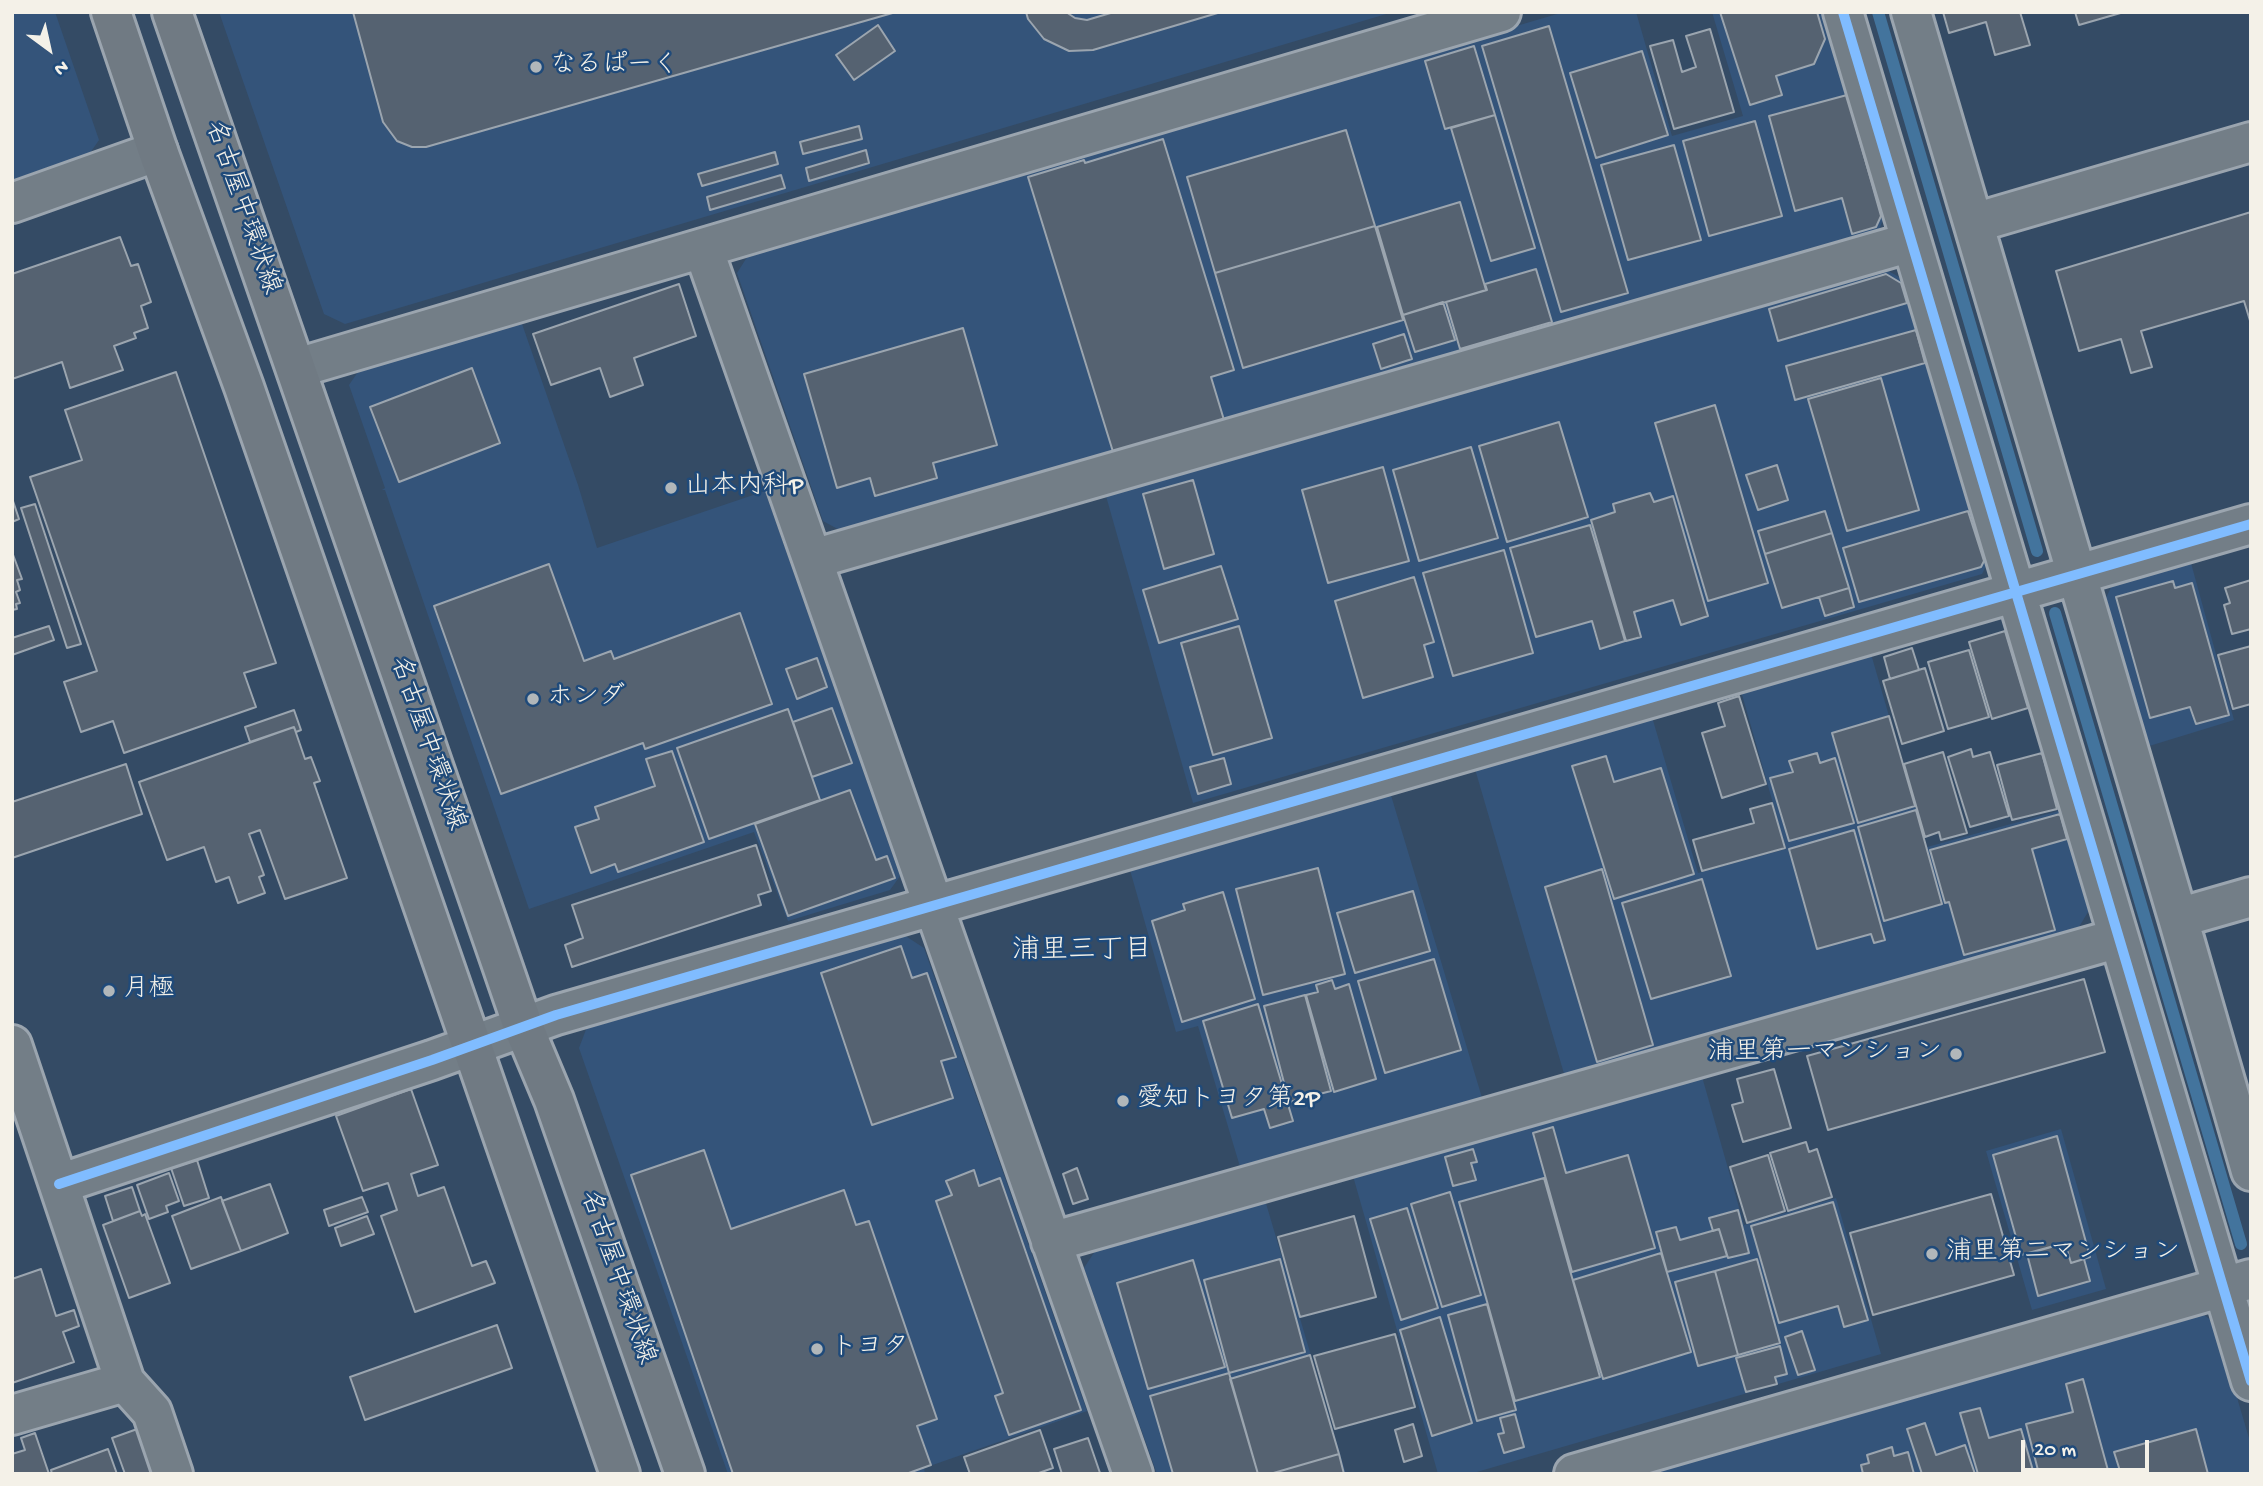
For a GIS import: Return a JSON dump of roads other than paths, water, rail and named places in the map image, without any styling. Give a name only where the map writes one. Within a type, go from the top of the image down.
[{"type":"main road","points":[[111,12],[158,151],[244,387],[620,1474]]},
{"type":"main road","name":"名古屋中環状線","points":[[172,12],[523,1026],[554,1100],[685,1474]]},
{"type":"street","points":[[297,368],[1501,12]]},
{"type":"street","points":[[1843,12],[2119,938],[2237,1283],[2251,1381]]},
{"type":"street","points":[[1911,12],[2251,1171]]},
{"type":"street","points":[[1973,223],[2251,142]]},
{"type":"street","points":[[12,203],[158,151]]},
{"type":"street","points":[[813,559],[1910,242]]},
{"type":"street","points":[[703,248],[1133,1474]]},
{"type":"street","points":[[59,1184],[523,1026],[2251,524]]},
{"type":"street","points":[[2178,918],[2251,897]]},
{"type":"street","points":[[1051,1242],[2119,938]]},
{"type":"street","points":[[12,1047],[125,1382],[152,1412],[173,1474]]},
{"type":"street","points":[[1574,1474],[2237,1283]]},
{"type":"street","points":[[12,1415],[125,1382]]},
{"type":"waterway","points":[[1878,12],[2037,551]]},
{"type":"waterway","points":[[2055,613],[2241,1244]]},
{"type":"place","name":"なるぱーく","points":[[536,67]]},
{"type":"place","name":"山本内科P","points":[[671,488]]},
{"type":"place","name":"ホンダ","points":[[533,699]]},
{"type":"place","name":"月極","points":[[109,991]]},
{"type":"place","name":"浦里第一マンション","points":[[1956,1054]]},
{"type":"place","name":"愛知トヨタ第2P","points":[[1123,1101]]},
{"type":"place","name":"浦里第二マンション","points":[[1932,1254]]},
{"type":"place","name":"トヨタ","points":[[817,1349]]},
{"type":"district","name":"浦里三丁目","points":[[1082,953]]}]
